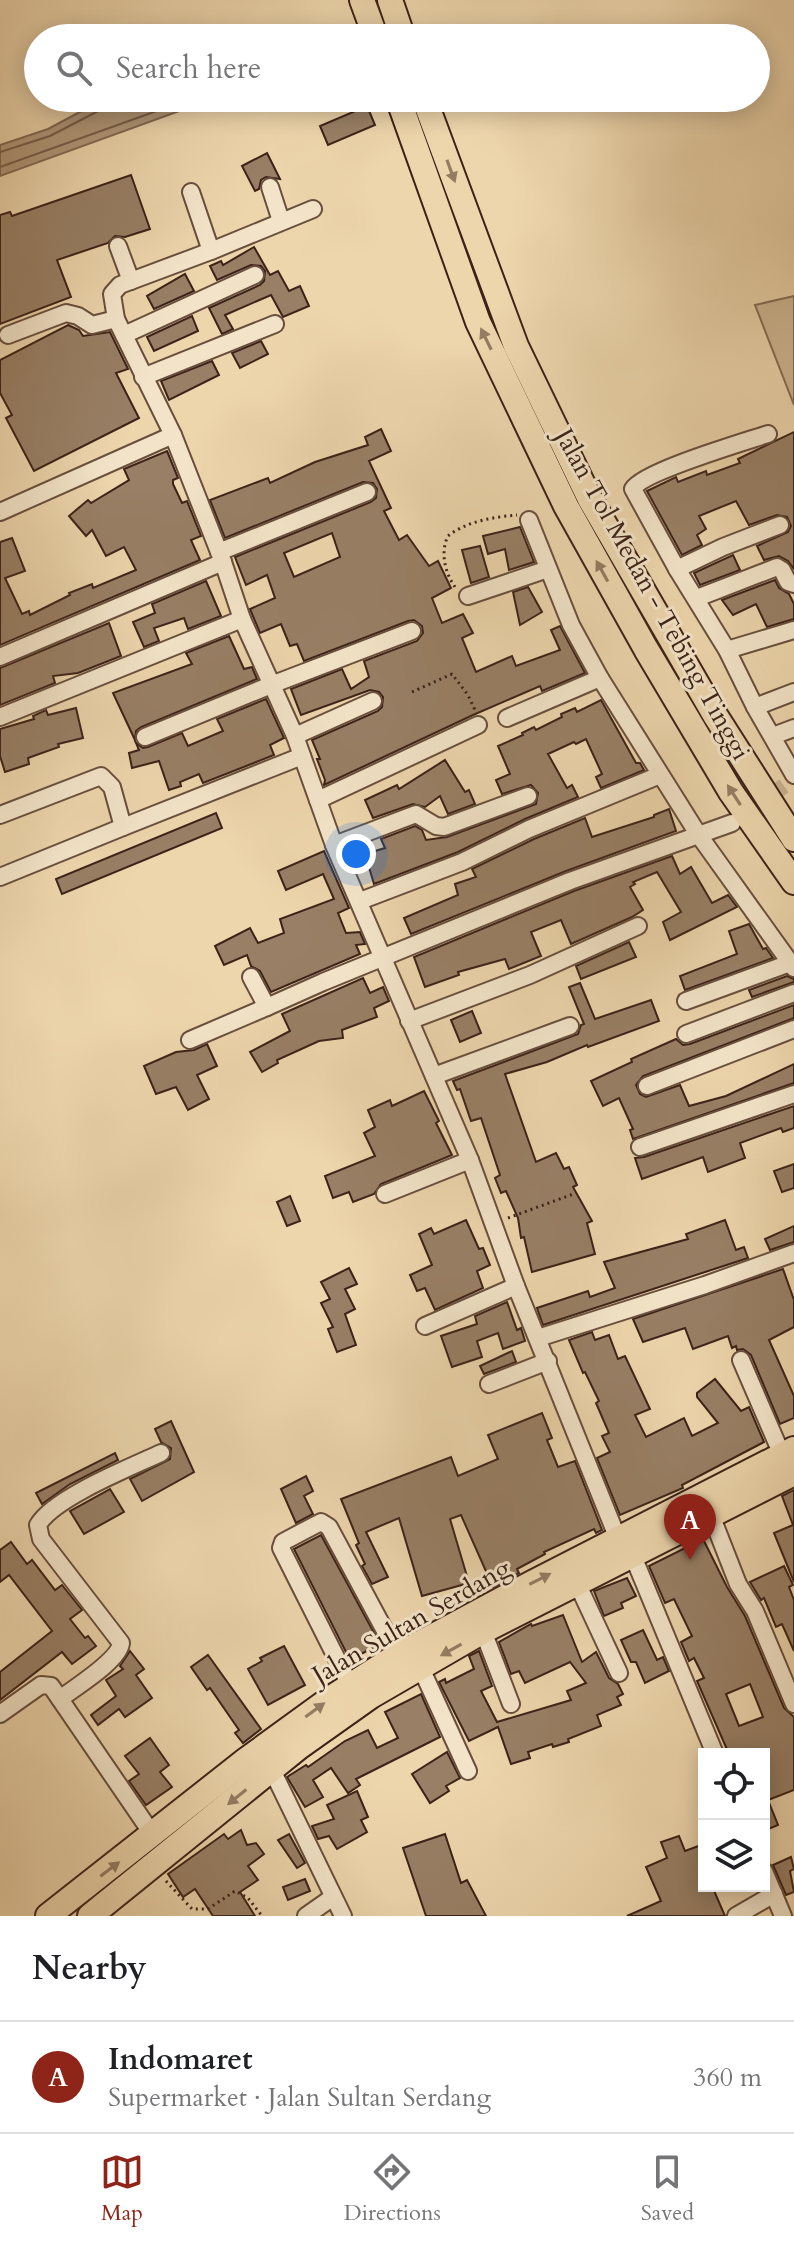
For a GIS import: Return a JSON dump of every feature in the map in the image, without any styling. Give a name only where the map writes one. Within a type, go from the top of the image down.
[{"type":"highway","points":[[362,0],[371,24]]},
{"type":"highway","points":[[390,0],[398,24]]},
{"type":"highway","name":"Jalan Tol Medan - Tebing Tinggi","points":[[411,112],[478,322],[566,506],[731,792],[794,882]]},
{"type":"highway","name":"Jalan Tol Medan - Tebing Tinggi","points":[[413,112],[516,346],[590,499],[715,715],[794,839]]},
{"type":"highway","name":"Jalan Sultan Serdang","points":[[90,1916],[352,1709],[420,1666],[577,1583],[626,1548],[711,1515],[790,1459]]},
{"type":"highway","name":"Jalan Sultan Serdang","points":[[48,1916],[246,1760],[350,1685],[398,1655],[626,1548],[790,1459]]},
{"type":"street","points":[[270,187],[281,221]]},
{"type":"street","points":[[191,192],[211,251]]},
{"type":"street","points":[[313,209],[114,288],[116,319],[173,435],[242,619],[295,736],[334,845],[470,1160],[516,1286],[712,1748]]},
{"type":"street","points":[[118,246],[131,281]]},
{"type":"street","points":[[124,335],[255,275]]},
{"type":"street","points":[[8,335],[66,313],[92,325],[116,319]]},
{"type":"street","points":[[143,377],[275,324]]},
{"type":"street","points":[[768,434],[654,474],[634,485],[633,490],[727,650],[773,736],[791,779]]},
{"type":"street","points":[[0,512],[173,435]]},
{"type":"street","points":[[0,657],[367,492]]},
{"type":"street","points":[[529,520],[571,625],[600,678],[698,834],[792,965],[686,1001]]},
{"type":"street","points":[[677,569],[780,525]]},
{"type":"street","points":[[697,598],[777,567],[780,567],[788,582],[794,584]]},
{"type":"street","points":[[468,596],[548,569]]},
{"type":"street","points":[[0,717],[242,619]]},
{"type":"street","points":[[727,650],[794,630]]},
{"type":"street","points":[[145,737],[412,631]]},
{"type":"street","points":[[507,718],[600,678]]},
{"type":"street","points":[[755,707],[794,692]]},
{"type":"street","points":[[295,736],[373,701]]},
{"type":"street","points":[[318,800],[478,725]]},
{"type":"street","points":[[773,736],[794,728]]},
{"type":"street","points":[[0,877],[302,756]]},
{"type":"street","points":[[360,901],[462,862],[529,829],[660,775]]},
{"type":"street","points":[[0,815],[101,776],[112,787],[123,827]]},
{"type":"street","points":[[334,845],[416,814],[436,826],[444,827],[528,796]]},
{"type":"street","points":[[190,1040],[581,876],[732,823]]},
{"type":"street","points":[[409,1021],[530,975],[638,926]]},
{"type":"street","points":[[251,977],[267,1007]]},
{"type":"street","points":[[686,1034],[794,993]]},
{"type":"street","points":[[434,1076],[570,1026]]},
{"type":"street","points":[[647,1086],[794,1029]]},
{"type":"street","points":[[640,1147],[794,1094]]},
{"type":"street","points":[[385,1194],[470,1160]]},
{"type":"street","points":[[538,1338],[794,1253]]},
{"type":"street","points":[[425,1326],[516,1286]]},
{"type":"street","points":[[741,1360],[790,1459]]},
{"type":"street","points":[[489,1384],[548,1361]]},
{"type":"street","points":[[60,1699],[119,1652],[121,1643],[41,1539],[38,1525],[44,1517],[80,1492],[161,1453]]},
{"type":"street","points":[[711,1515],[738,1584],[755,1611],[794,1704]]},
{"type":"street","points":[[350,1685],[281,1548],[283,1542],[321,1522],[329,1527],[398,1655]]},
{"type":"street","points":[[577,1583],[619,1673]]},
{"type":"street","points":[[483,1631],[511,1704]]},
{"type":"street","points":[[420,1666],[468,1771]]},
{"type":"street","points":[[0,1714],[41,1685],[51,1686],[153,1835]]},
{"type":"street","points":[[272,1770],[343,1916]]},
{"type":"street","points":[[770,1885],[783,1916]]},
{"type":"street","points":[[736,1916],[774,1894]]},
{"type":"street","points":[[306,1916],[333,1897]]},
{"type":"path","points":[[468,596],[458,591],[448,576],[445,539],[460,528],[484,520],[516,514],[529,520]]},
{"type":"path","points":[[412,692],[452,674],[468,695],[477,713],[478,725]]},
{"type":"path","points":[[493,1223],[576,1193]]},
{"type":"path","points":[[154,1865],[192,1909],[208,1909],[235,1891],[248,1898],[262,1916]]},
{"type":"shaded area","points":[[794,296],[794,405],[755,305]]},
{"type":"water","points":[[80,112],[176,112],[0,176],[0,145],[48,129]]},
{"type":"building","points":[[353,112],[370,112],[375,125],[328,145],[320,126]]},
{"type":"building","points":[[267,153],[280,179],[266,177],[255,191],[242,166]]},
{"type":"building","points":[[131,175],[150,229],[125,237],[115,236],[108,243],[57,260],[71,297],[0,324],[0,215],[10,212],[12,216]]},
{"type":"building","points":[[254,247],[270,275],[278,271],[289,291],[300,286],[309,306],[283,317],[271,295],[225,315],[233,329],[222,334],[209,308],[260,285],[264,281],[265,271],[261,266],[251,265],[217,280],[210,266],[221,261],[223,265]]},
{"type":"building","points":[[185,274],[194,291],[154,309],[147,296]]},
{"type":"building","points":[[192,316],[198,331],[154,351],[147,337]]},
{"type":"building","points":[[68,325],[79,330],[83,336],[110,332],[128,369],[116,373],[139,418],[34,471],[6,418],[12,415],[0,393],[0,360]]},
{"type":"building","points":[[261,341],[268,354],[240,368],[232,353]]},
{"type":"building","points":[[212,361],[219,375],[169,400],[161,381]]},
{"type":"building","points":[[381,429],[391,451],[369,461],[391,508],[384,511],[399,540],[407,535],[429,566],[438,561],[451,588],[432,598],[442,623],[463,614],[473,633],[462,638],[476,672],[512,656],[516,666],[560,650],[551,630],[560,626],[585,673],[542,691],[540,686],[324,785],[317,759],[320,759],[312,740],[378,711],[382,707],[383,697],[379,692],[370,690],[301,715],[291,689],[342,669],[351,689],[369,677],[364,661],[417,641],[423,633],[422,626],[414,620],[408,621],[304,661],[297,644],[290,646],[281,624],[260,633],[250,609],[275,598],[267,575],[246,585],[235,557],[371,502],[376,498],[377,489],[373,483],[363,482],[225,538],[210,500],[268,478],[270,483],[315,462],[368,445],[365,437]],"holes":[[[332,533],[340,557],[294,577],[284,553]]]},
{"type":"building","points":[[794,432],[794,569],[779,556],[764,560],[757,546],[788,532],[791,526],[787,517],[777,515],[749,525],[736,501],[699,516],[706,529],[697,535],[702,545],[682,555],[647,491],[676,477],[678,482],[740,463],[738,459]]},
{"type":"building","points":[[167,451],[178,478],[173,480],[173,484],[182,503],[187,501],[201,536],[191,540],[200,560],[0,645],[0,542],[12,538],[25,571],[5,578],[22,614],[29,611],[30,615],[69,593],[92,584],[93,588],[136,570],[124,547],[106,556],[92,530],[86,536],[69,516],[88,500],[91,503],[129,480],[124,469]]},
{"type":"building","points":[[520,527],[534,562],[509,570],[505,549],[488,554],[483,536]]},
{"type":"building","points":[[480,546],[489,577],[471,583],[462,550]]},
{"type":"building","points":[[733,555],[740,570],[700,585],[694,573]]},
{"type":"building","points":[[775,580],[794,604],[794,619],[767,627],[756,604],[733,615],[722,600]]},
{"type":"building","points":[[206,581],[221,616],[188,629],[184,618],[154,628],[159,641],[144,647],[133,622],[155,613],[152,604]]},
{"type":"building","points":[[528,587],[542,612],[520,625],[513,592]]},
{"type":"building","points":[[109,623],[121,656],[78,673],[53,676],[55,683],[0,705],[0,668]]},
{"type":"building","points":[[229,636],[244,669],[252,667],[257,679],[141,727],[136,731],[135,740],[113,693],[192,664],[186,653]]},
{"type":"building","points":[[266,699],[284,738],[270,745],[274,755],[203,783],[199,774],[169,790],[159,761],[132,768],[129,753],[139,750],[136,743],[143,748],[148,747],[182,733],[188,746],[223,731],[217,719]]},
{"type":"building","points":[[601,700],[636,763],[640,763],[644,770],[601,788],[596,777],[602,774],[586,739],[576,744],[574,742],[548,754],[567,788],[572,785],[578,797],[458,852],[374,884],[365,854],[385,848],[381,839],[415,826],[422,830],[426,840],[447,837],[536,804],[538,793],[531,785],[502,794],[496,780],[510,774],[498,746],[534,727],[536,730],[562,717],[561,714],[575,708],[577,712]]},
{"type":"building","points":[[76,708],[83,738],[58,744],[59,747],[28,758],[29,764],[5,772],[0,756],[0,729],[34,719],[33,716],[46,710],[48,715]]},
{"type":"building","points":[[445,760],[465,792],[469,790],[475,804],[448,814],[440,796],[425,807],[413,804],[373,818],[365,800],[397,785],[399,789]]},
{"type":"building","points":[[669,809],[676,831],[566,871],[411,934],[404,918],[458,895],[455,884],[476,877],[472,869],[585,818],[592,837]]},
{"type":"building","points":[[216,813],[222,828],[62,894],[56,879]]},
{"type":"building","points":[[324,851],[349,908],[338,913],[346,933],[360,932],[365,944],[356,945],[360,954],[271,992],[260,971],[251,966],[247,955],[224,965],[215,946],[250,928],[258,943],[284,933],[280,919],[334,899],[323,874],[286,890],[278,871]]},
{"type":"building","points":[[672,856],[680,874],[691,867],[712,903],[728,895],[737,907],[670,940],[663,922],[681,912],[657,872],[633,882],[635,884],[630,887],[643,910],[632,917],[571,944],[561,920],[531,932],[541,956],[509,969],[505,959],[458,972],[459,975],[425,987],[414,957],[574,891]]},
{"type":"building","points":[[749,924],[763,949],[766,948],[773,958],[685,990],[680,976],[737,954],[729,931]]},
{"type":"building","points":[[629,942],[636,957],[581,979],[576,966]]},
{"type":"building","points":[[787,976],[794,982],[752,997],[749,990]]},
{"type":"building","points":[[363,978],[370,993],[383,987],[389,1001],[374,1008],[377,1017],[342,1030],[343,1038],[319,1041],[277,1060],[278,1063],[262,1072],[250,1052],[290,1031],[282,1014]]},
{"type":"building","points":[[580,983],[595,1019],[651,1000],[659,1021],[505,1074],[536,1162],[556,1153],[564,1169],[569,1167],[577,1185],[573,1187],[592,1221],[587,1223],[595,1254],[532,1272],[518,1218],[506,1191],[501,1193],[495,1178],[500,1175],[481,1118],[471,1121],[460,1089],[457,1090],[453,1081],[578,1034],[584,1024],[569,987]]},
{"type":"building","points":[[794,1005],[794,1018],[643,1076],[636,1085],[640,1094],[646,1097],[680,1085],[689,1106],[726,1096],[794,1064],[794,1083],[633,1139],[630,1130],[633,1129],[619,1098],[603,1106],[591,1081],[676,1039],[683,1045],[690,1044]]},
{"type":"building","points":[[472,1011],[481,1033],[460,1042],[451,1020]]},
{"type":"building","points":[[207,1044],[217,1066],[197,1075],[209,1099],[188,1110],[176,1087],[156,1094],[144,1066],[176,1052],[194,1050]]},
{"type":"building","points":[[424,1091],[452,1155],[381,1184],[374,1194],[353,1202],[349,1192],[333,1198],[325,1176],[375,1156],[364,1133],[375,1127],[368,1110],[390,1100],[392,1106]]},
{"type":"building","points":[[794,1106],[794,1128],[783,1132],[781,1128],[740,1143],[745,1158],[708,1172],[703,1157],[642,1179],[635,1158]]},
{"type":"building","points":[[794,1164],[794,1188],[782,1192],[774,1171]]},
{"type":"building","points":[[290,1196],[300,1221],[287,1226],[277,1202]]},
{"type":"building","points":[[466,1220],[490,1265],[477,1271],[483,1288],[435,1310],[425,1288],[417,1291],[410,1275],[432,1265],[419,1234],[431,1228],[434,1234]]},
{"type":"building","points":[[725,1220],[736,1250],[744,1247],[748,1258],[543,1325],[537,1308],[588,1291],[590,1297],[615,1288],[604,1262],[688,1239],[686,1234]]},
{"type":"building","points":[[794,1226],[794,1242],[770,1250],[765,1239]]},
{"type":"building","points":[[349,1268],[357,1284],[345,1289],[355,1309],[345,1314],[356,1345],[337,1352],[328,1329],[333,1327],[321,1303],[330,1299],[321,1282]]},
{"type":"building","points":[[783,1269],[794,1300],[794,1327],[769,1340],[794,1396],[794,1418],[780,1424],[751,1355],[743,1349],[737,1350],[736,1346],[732,1348],[728,1336],[693,1349],[685,1328],[643,1342],[633,1319]]},
{"type":"building","points":[[507,1302],[517,1330],[521,1328],[525,1341],[503,1349],[498,1333],[477,1341],[482,1357],[452,1367],[441,1336],[477,1324],[475,1316]]},
{"type":"building","points":[[592,1332],[595,1340],[609,1335],[618,1359],[625,1356],[650,1409],[635,1415],[646,1437],[684,1418],[692,1436],[718,1423],[697,1397],[697,1393],[715,1379],[741,1411],[749,1407],[764,1442],[682,1485],[683,1488],[620,1515],[597,1458],[610,1452],[602,1436],[609,1433],[596,1403],[599,1401],[569,1340]]},
{"type":"building","points":[[512,1351],[516,1362],[484,1374],[480,1366]]},
{"type":"building","points":[[542,1413],[552,1438],[547,1440],[558,1467],[575,1461],[602,1530],[596,1533],[594,1529],[544,1552],[517,1569],[519,1573],[493,1587],[461,1515],[450,1519],[469,1583],[422,1596],[399,1518],[366,1532],[388,1577],[372,1584],[362,1566],[365,1564],[356,1545],[359,1543],[341,1499],[451,1457],[458,1476],[498,1459],[488,1435]]},
{"type":"building","points":[[171,1421],[194,1472],[142,1501],[130,1479],[170,1459],[171,1448],[161,1442],[155,1429]]},
{"type":"building","points":[[115,1453],[118,1460],[70,1484],[42,1504],[36,1493]]},
{"type":"building","points":[[306,1476],[313,1491],[304,1496],[313,1514],[296,1523],[281,1489]]},
{"type":"building","points":[[110,1489],[124,1512],[84,1534],[70,1511]]},
{"type":"building","points":[[794,1490],[794,1582],[774,1533],[793,1525],[782,1496]]},
{"type":"building","points":[[321,1535],[380,1644],[350,1660],[294,1549]]},
{"type":"building","points":[[703,1539],[745,1616],[784,1708],[794,1717],[794,1790],[770,1799],[770,1748],[726,1748],[697,1681],[704,1678],[694,1658],[689,1661],[681,1642],[692,1636],[674,1599],[665,1603],[649,1566]],"holes":[[[750,1684],[763,1717],[739,1726],[726,1694]]]},
{"type":"building","points":[[11,1542],[27,1564],[32,1560],[55,1590],[62,1585],[82,1610],[70,1619],[96,1646],[72,1664],[62,1652],[0,1700],[0,1672],[52,1631],[9,1575],[0,1582],[0,1550]]},
{"type":"building","points":[[784,1566],[793,1585],[789,1587],[794,1600],[794,1651],[782,1624],[776,1627],[764,1598],[761,1600],[750,1582]]},
{"type":"building","points":[[627,1578],[636,1596],[621,1603],[623,1608],[604,1616],[594,1591]]},
{"type":"building","points":[[563,1615],[582,1662],[596,1652],[609,1678],[618,1684],[623,1694],[617,1697],[621,1705],[597,1715],[601,1726],[568,1739],[569,1742],[528,1752],[530,1758],[511,1764],[498,1727],[469,1741],[439,1682],[445,1679],[446,1683],[474,1669],[469,1656],[479,1651],[492,1686],[481,1691],[497,1722],[571,1700],[567,1691],[586,1683],[570,1662],[525,1683],[519,1671],[511,1674],[499,1642],[531,1624]]},
{"type":"building","points":[[643,1630],[657,1660],[663,1657],[669,1671],[645,1683],[621,1640]]},
{"type":"building","points":[[284,1646],[305,1685],[268,1705],[248,1669],[262,1661],[260,1658]]},
{"type":"building","points":[[130,1651],[144,1669],[136,1675],[152,1698],[125,1717],[119,1709],[98,1725],[91,1715],[116,1696],[106,1680],[123,1669],[120,1666]]},
{"type":"building","points":[[208,1655],[261,1729],[243,1743],[235,1733],[239,1730],[191,1667]]},
{"type":"building","points":[[421,1694],[440,1737],[356,1779],[360,1785],[348,1793],[331,1768],[313,1780],[323,1797],[305,1807],[287,1777],[368,1730],[377,1748],[398,1738],[385,1712]]},
{"type":"building","points":[[150,1738],[169,1765],[160,1772],[172,1787],[146,1805],[129,1781],[139,1774],[125,1756]]},
{"type":"building","points":[[447,1752],[460,1778],[446,1786],[449,1791],[430,1803],[412,1774]]},
{"type":"building","points":[[357,1791],[368,1817],[361,1820],[367,1832],[337,1849],[329,1836],[318,1839],[312,1826],[334,1819],[327,1805]]},
{"type":"building","points":[[770,1805],[778,1825],[770,1828]]},
{"type":"building","points":[[241,1830],[247,1845],[256,1843],[264,1854],[248,1866],[258,1880],[240,1892],[255,1916],[213,1916],[195,1889],[183,1897],[168,1874],[224,1834],[228,1839]]},
{"type":"building","points":[[289,1834],[305,1863],[297,1868],[278,1840]]},
{"type":"building","points":[[445,1834],[461,1883],[467,1880],[486,1916],[426,1916],[403,1848]]},
{"type":"building","points":[[679,1836],[685,1851],[698,1846],[698,1892],[715,1892],[725,1916],[627,1916],[661,1901],[646,1867],[667,1858],[661,1842]]},
{"type":"building","points":[[791,1857],[794,1892],[786,1895],[773,1865]]},
{"type":"building","points":[[305,1879],[310,1891],[288,1900],[283,1887]]},
{"type":"tunnel","points":[[759,803],[784,786]]},
{"type":"place","name":"Indomaret","points":[[690,1560]]}]
